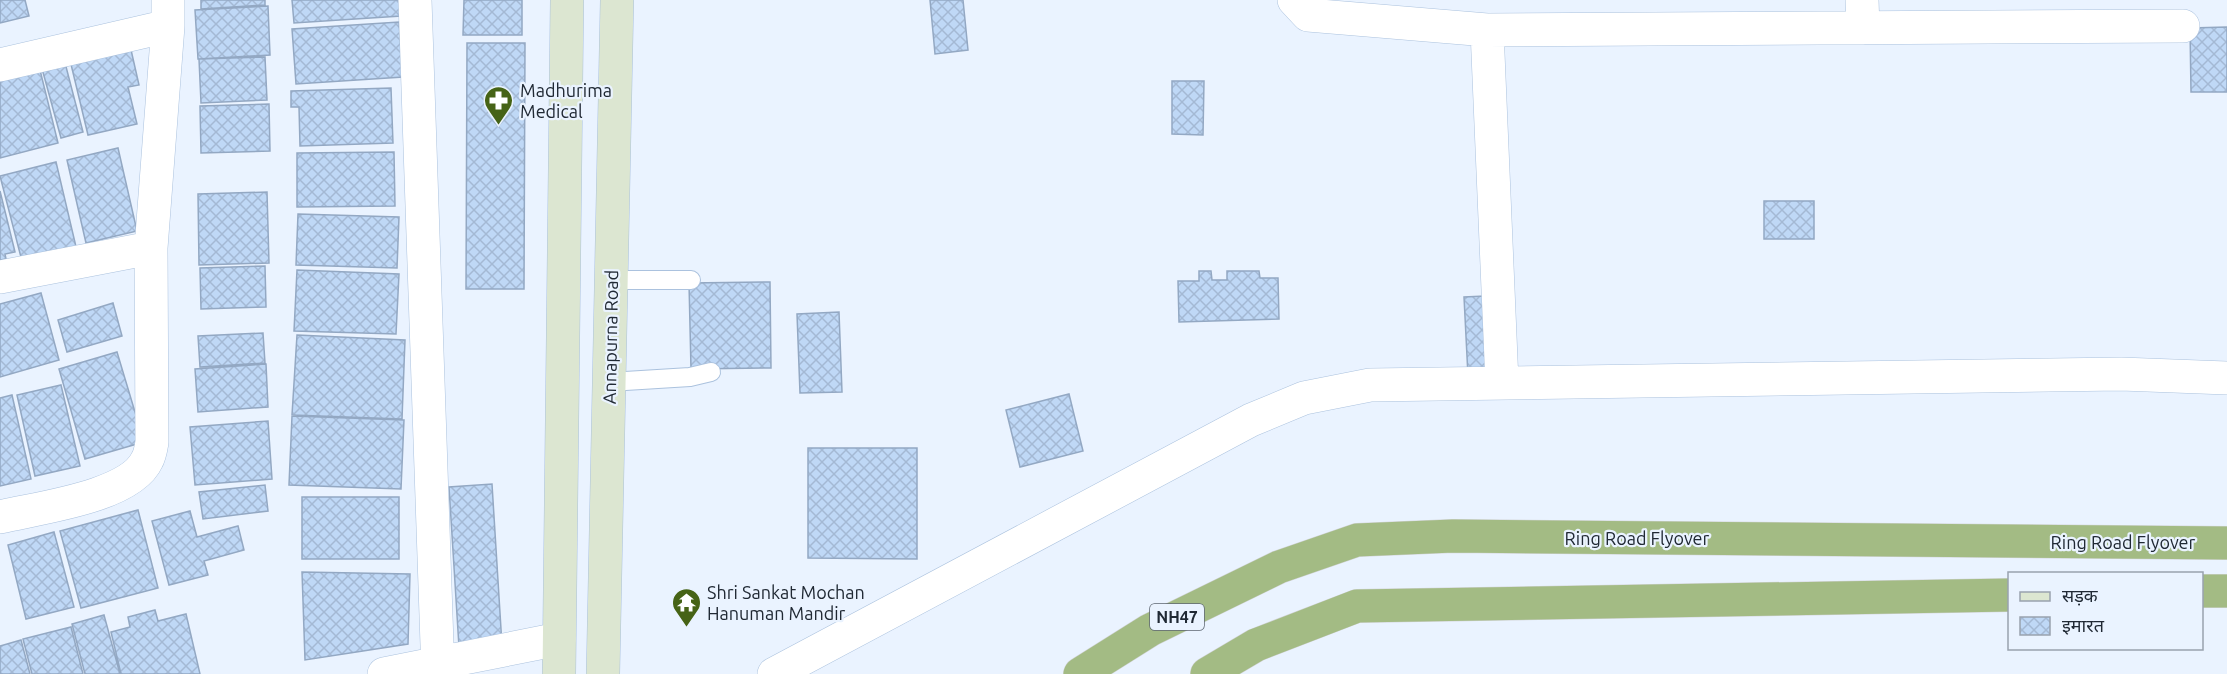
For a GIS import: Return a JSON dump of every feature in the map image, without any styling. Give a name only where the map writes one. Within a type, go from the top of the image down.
[{"type":"highway","name":"Ring Road Flyover","points":[[1080,674],[1150,630],[1279,567],[1357,540],[1453,536],[2227,543]]},
{"type":"highway","points":[[2203,591],[2227,591]]},
{"type":"highway","points":[[1207,674],[1256,645],[1357,606],[2008,595]]},
{"type":"main road","points":[[559,674],[567,0]]},
{"type":"main road","name":"Annapurna Road","points":[[603,674],[617,0]]},
{"type":"street","points":[[415,0],[437,668]]},
{"type":"street","points":[[1294,0],[1308,15],[1487,30],[1863,14],[2183,26]]},
{"type":"street","points":[[0,65],[168,13],[151,248],[152,442],[147,462],[132,477],[105,493],[0,517]]},
{"type":"street","points":[[1487,30],[1502,383]]},
{"type":"street","points":[[0,276],[151,248]]},
{"type":"street","points":[[774,674],[1251,420],[1304,398],[1370,385],[2121,374],[2227,378]]},
{"type":"street","points":[[384,674],[437,668],[560,639]]},
{"type":"lane","points":[[611,280],[691,280]]},
{"type":"lane","points":[[609,382],[690,377],[711,372]]},
{"type":"building","points":[[0,0],[25,0],[29,16],[0,23]]},
{"type":"building","points":[[201,0],[265,0],[265,5],[201,9]]},
{"type":"building","points":[[292,0],[400,0],[401,16],[294,23]]},
{"type":"building","points":[[464,0],[522,0],[522,35],[463,35]]},
{"type":"building","points":[[930,0],[963,0],[968,50],[935,54]]},
{"type":"building","points":[[268,6],[270,55],[198,59],[195,10]]},
{"type":"building","points":[[399,22],[403,77],[296,84],[292,29]]},
{"type":"building","points":[[2227,27],[2227,92],[2191,92],[2190,28]]},
{"type":"building","points":[[129,41],[139,85],[128,87],[137,124],[88,135],[69,56]]},
{"type":"building","points":[[467,43],[525,43],[524,289],[466,289]]},
{"type":"building","points":[[265,57],[267,100],[201,103],[199,59]]},
{"type":"building","points":[[64,59],[83,132],[61,138],[41,65]]},
{"type":"building","points":[[39,66],[58,143],[0,158],[0,76]]},
{"type":"building","points":[[1172,81],[1204,81],[1203,135],[1172,134]]},
{"type":"building","points":[[391,88],[393,143],[300,146],[299,107],[291,107],[291,91]]},
{"type":"building","points":[[269,104],[270,151],[201,153],[200,106]]},
{"type":"building","points":[[118,148],[137,231],[86,243],[67,160]]},
{"type":"building","points":[[394,152],[395,206],[297,207],[297,153]]},
{"type":"building","points":[[56,162],[77,251],[23,265],[0,176]]},
{"type":"building","points":[[0,191],[15,252],[5,254],[6,259],[0,260]]},
{"type":"building","points":[[267,192],[269,263],[199,265],[198,194]]},
{"type":"building","points":[[1764,201],[1814,201],[1814,239],[1764,239]]},
{"type":"building","points":[[298,214],[399,217],[397,268],[296,265]]},
{"type":"building","points":[[265,266],[266,307],[201,309],[200,268]]},
{"type":"building","points":[[297,270],[399,274],[396,334],[294,331]]},
{"type":"building","points":[[1199,271],[1211,271],[1212,280],[1227,280],[1227,271],[1259,271],[1260,278],[1278,278],[1279,319],[1179,322],[1178,281],[1199,281]]},
{"type":"building","points":[[770,282],[771,368],[691,369],[689,283]]},
{"type":"building","points":[[41,293],[59,360],[0,377],[0,304]]},
{"type":"building","points":[[1485,296],[1489,375],[1468,376],[1464,297]]},
{"type":"building","points":[[113,303],[122,336],[67,352],[58,320]]},
{"type":"building","points":[[839,312],[842,392],[800,393],[797,314]]},
{"type":"building","points":[[263,333],[265,363],[200,367],[198,336]]},
{"type":"building","points":[[297,335],[405,340],[402,419],[292,415]]},
{"type":"building","points":[[117,352],[144,442],[85,459],[59,369]]},
{"type":"building","points":[[266,364],[268,407],[198,412],[195,369]]},
{"type":"building","points":[[61,385],[80,466],[35,476],[17,395]]},
{"type":"building","points":[[1069,394],[1083,451],[1020,467],[1006,410]]},
{"type":"building","points":[[12,395],[31,479],[0,486],[0,398]]},
{"type":"building","points":[[292,416],[404,420],[401,489],[289,485]]},
{"type":"building","points":[[268,421],[272,479],[195,485],[190,427]]},
{"type":"building","points":[[808,448],[917,448],[917,559],[808,558]]},
{"type":"building","points":[[492,484],[502,645],[459,647],[449,487]]},
{"type":"building","points":[[265,485],[268,511],[203,519],[199,492]]},
{"type":"building","points":[[302,497],[399,497],[399,559],[302,559]]},
{"type":"building","points":[[138,510],[158,588],[81,608],[60,531]]},
{"type":"building","points":[[190,511],[197,537],[238,526],[244,550],[204,561],[208,575],[169,585],[152,521]]},
{"type":"building","points":[[54,532],[74,607],[26,619],[8,545]]},
{"type":"building","points":[[302,572],[410,574],[408,644],[305,660]]},
{"type":"building","points":[[155,610],[158,621],[186,614],[200,674],[121,674],[111,632],[130,627],[128,617]]},
{"type":"building","points":[[104,615],[120,674],[85,674],[72,624]]},
{"type":"building","points":[[71,627],[83,674],[32,674],[23,639]]},
{"type":"building","points":[[21,640],[30,674],[0,674],[0,646]]},
{"type":"place","name":"Madhurima Medical","points":[[499,126]]},
{"type":"place","name":"Shri Sankat Mochan Hanuman Mandir","points":[[686,628]]}]
